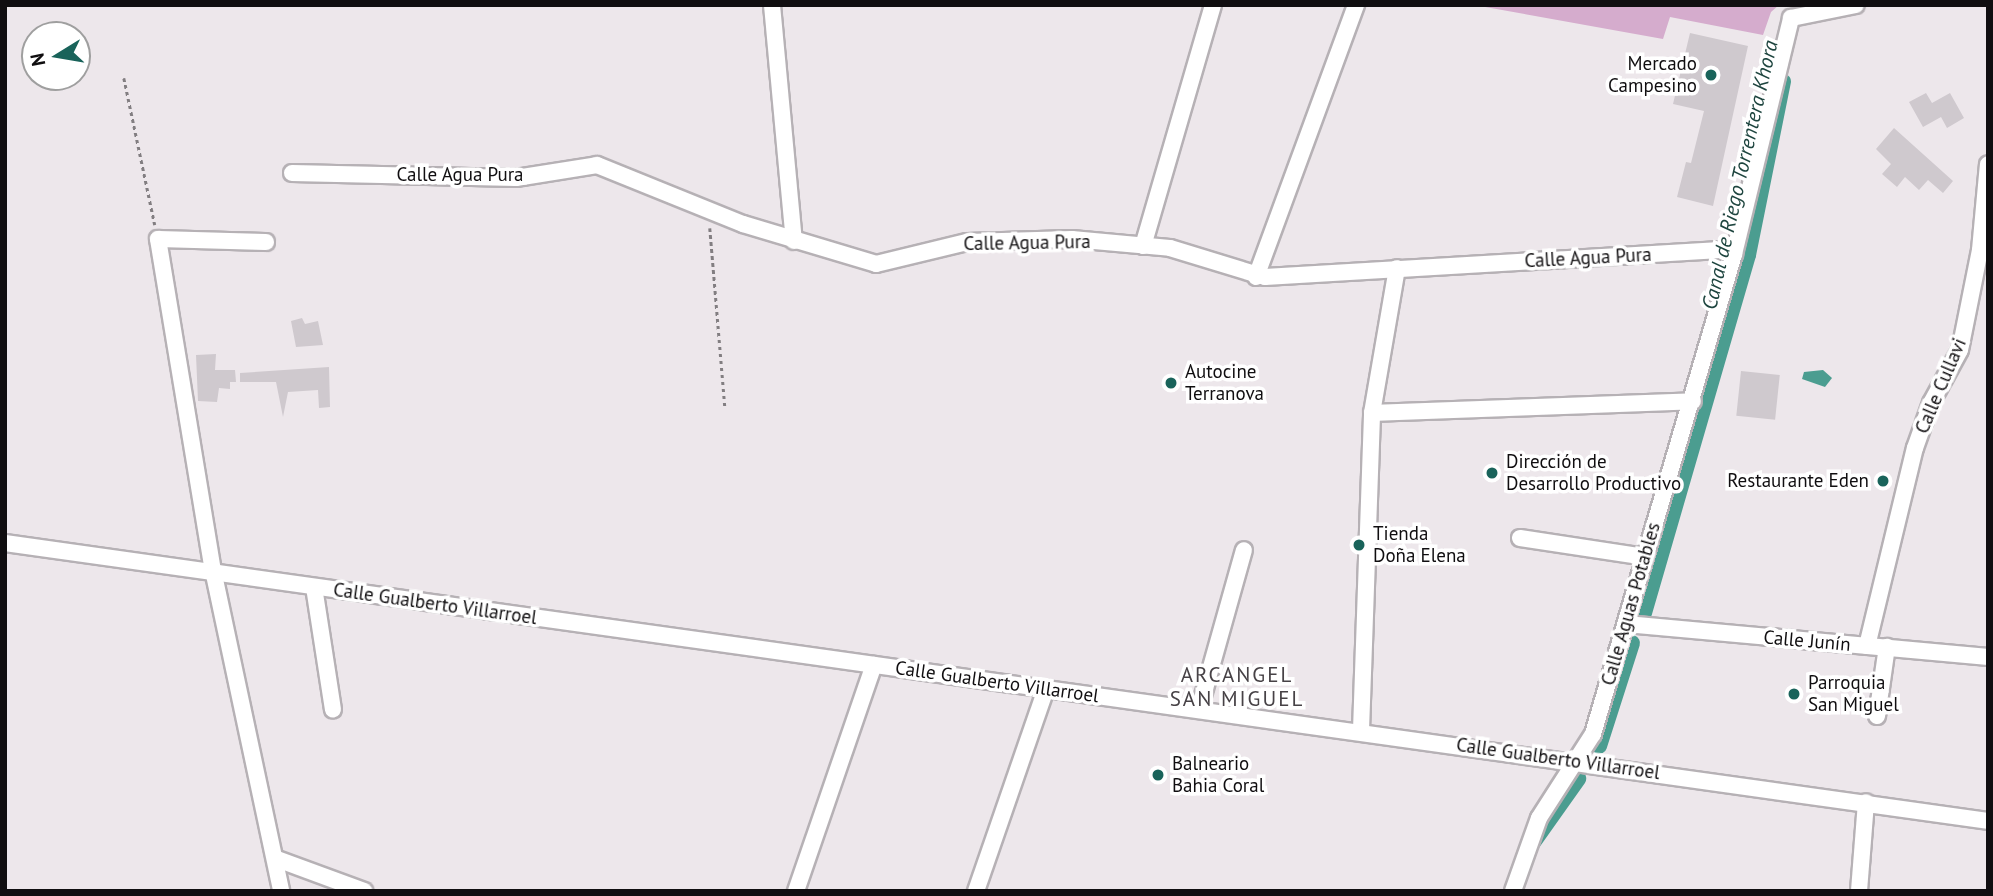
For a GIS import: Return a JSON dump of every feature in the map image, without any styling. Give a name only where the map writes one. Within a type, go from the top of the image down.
[{"type":"street","points":[[772,5],[794,242]]},
{"type":"street","points":[[1143,246],[1213,5]]},
{"type":"street","points":[[1256,277],[1356,5]]},
{"type":"street","points":[[1789,12],[1856,5]]},
{"type":"street","name":"Calle Aguas Potables","points":[[1513,891],[1539,818],[1593,734],[1734,254],[1789,12]]},
{"type":"street","name":"Calle Cullavi","points":[[1867,646],[1915,448],[1931,403],[1960,350],[1980,250],[1988,164]]},
{"type":"street","name":"Calle Agua Pura","points":[[292,173],[516,178],[597,165],[708,211],[794,242],[876,264],[967,242],[1072,239],[1170,248],[1256,277],[1720,250],[1734,254]]},
{"type":"street","points":[[265,242],[158,239],[213,570],[277,859],[281,891]]},
{"type":"street","points":[[1361,730],[1372,413],[1397,268]]},
{"type":"street","points":[[1372,413],[1693,401]]},
{"type":"street","points":[[1520,538],[1645,557]]},
{"type":"street","name":"Calle Gualberto Villarroel","points":[[5,543],[213,570],[314,587],[1046,689],[1361,730],[1988,821]]},
{"type":"street","points":[[1199,710],[1244,550]]},
{"type":"street","points":[[314,587],[334,710]]},
{"type":"street","name":"Calle Junín","points":[[1626,624],[1988,657]]},
{"type":"street","points":[[1877,716],[1887,647]]},
{"type":"street","points":[[796,891],[874,665]]},
{"type":"street","points":[[976,891],[1046,689]]},
{"type":"street","points":[[1859,891],[1866,803]]},
{"type":"street","points":[[277,859],[364,891]]},
{"type":"path","points":[[124,78],[158,239]]},
{"type":"path","points":[[708,211],[725,408]]},
{"type":"shaded area","points":[[1474,5],[1779,5],[1771,12],[1763,35],[1670,17],[1663,39]]},
{"type":"shaded area","points":[[1823,370],[1832,378],[1825,387],[1802,379],[1804,372]]},
{"type":"building","points":[[1690,33],[1748,46],[1713,206],[1677,197],[1686,162],[1691,163],[1704,111],[1673,104]]},
{"type":"building","points":[[1926,93],[1932,103],[1950,93],[1964,118],[1947,128],[1941,117],[1923,127],[1909,102]]},
{"type":"building","points":[[1894,128],[1953,181],[1943,193],[1928,180],[1919,190],[1905,177],[1897,187],[1882,174],[1891,164],[1876,149]]},
{"type":"building","points":[[302,318],[305,324],[318,321],[323,345],[296,347],[291,321]]},
{"type":"building","points":[[216,354],[215,370],[235,370],[236,382],[230,382],[230,389],[219,388],[217,402],[198,401],[196,355]]},
{"type":"building","points":[[329,367],[330,407],[319,408],[318,390],[288,392],[283,417],[276,382],[240,382],[240,373]]},
{"type":"building","points":[[1741,371],[1780,375],[1775,420],[1736,416]]},
{"type":"waterway","name":"Canal de Riego Torrentera Khora","points":[[1644,613],[1748,255],[1783,81]]},
{"type":"waterway","name":"Canal de Riego Torrentera Khora","points":[[1599,746],[1632,643]]},
{"type":"waterway","name":"Canal de Riego Torrentera Khora","points":[[1532,844],[1578,779]]},
{"type":"place","name":"Mercado Campesino","points":[[1711,75]]},
{"type":"place","name":"Autocine Terranova","points":[[1171,383]]},
{"type":"place","name":"Dirección de Desarrollo Productivo","points":[[1492,473]]},
{"type":"place","name":"Restaurante Eden","points":[[1883,481]]},
{"type":"place","name":"Tienda Doña Elena","points":[[1359,545]]},
{"type":"place","name":"Parroquia San Miguel","points":[[1794,694]]},
{"type":"place","name":"Balneario Bahia Coral","points":[[1158,775]]},
{"type":"district","name":"ARCANGEL SAN MIGUEL","points":[[1237,687]]}]
